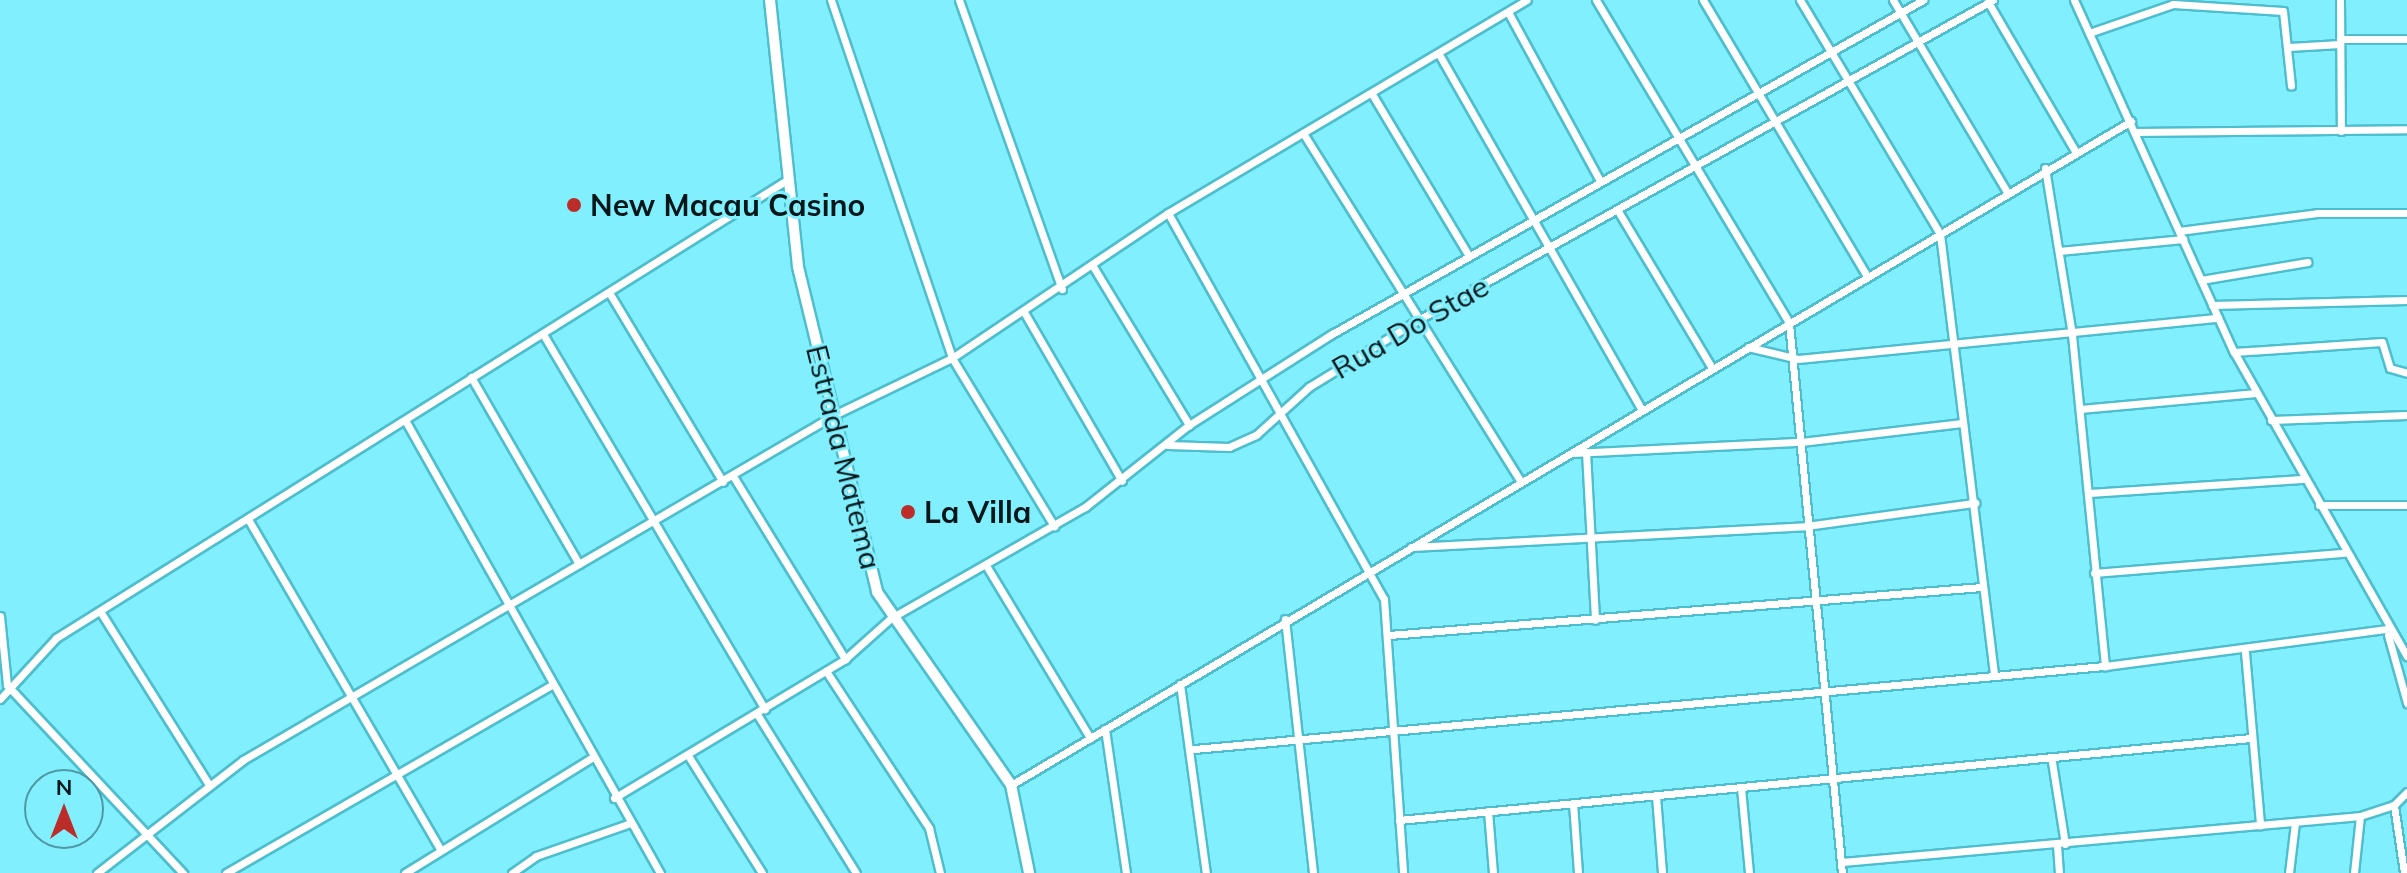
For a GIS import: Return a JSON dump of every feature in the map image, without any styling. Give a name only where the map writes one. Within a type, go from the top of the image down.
[{"type":"street","name":"Estrada Matema","points":[[770,0],[798,267],[877,592],[891,618],[1011,785],[1029,873]]},
{"type":"street","points":[[831,0],[952,358],[1054,526]]},
{"type":"street","points":[[959,0],[1062,289]]},
{"type":"street","points":[[97,873],[209,785],[353,697],[834,415],[952,358],[1094,268],[1168,213],[1440,56],[1527,0]]},
{"type":"street","points":[[1596,0],[1789,323],[1798,359],[1806,526],[1842,873]]},
{"type":"street","points":[[1703,0],[1866,275]]},
{"type":"street","points":[[1800,0],[1940,234],[1994,676]]},
{"type":"street","points":[[1893,0],[2006,190]]},
{"type":"street","points":[[614,798],[689,757],[845,659],[891,618],[987,567],[1054,526],[1122,481],[1189,425],[1263,376],[1467,253],[1680,138],[1923,0]]},
{"type":"street","points":[[2074,0],[2234,352],[2386,629],[2407,656]]},
{"type":"street","points":[[2340,0],[2341,131]]},
{"type":"street","points":[[1990,1],[2075,151]]},
{"type":"street","name":"Rua Do Stae","points":[[1168,445],[1229,447],[1281,417],[1309,387],[1418,320],[1850,84],[1990,1]]},
{"type":"street","points":[[2089,33],[2159,6],[2208,4],[2283,11],[2291,86]]},
{"type":"street","points":[[1508,12],[1600,181]]},
{"type":"street","points":[[2289,47],[2407,39]]},
{"type":"street","points":[[1440,56],[1642,410]]},
{"type":"street","points":[[1372,94],[1467,253]]},
{"type":"street","points":[[1011,785],[1285,619],[1940,234],[2006,190],[2131,121]]},
{"type":"street","points":[[2136,132],[2407,129]]},
{"type":"street","points":[[1303,133],[1400,293],[1521,482]]},
{"type":"street","points":[[2045,168],[2072,335],[2105,666]]},
{"type":"street","points":[[0,699],[7,685],[56,638],[471,377],[610,294],[787,180]]},
{"type":"street","points":[[1618,211],[1712,368]]},
{"type":"street","points":[[1168,213],[1263,376],[1281,417],[1371,569],[1389,635],[1392,731],[1403,873]]},
{"type":"street","points":[[2059,251],[2317,213],[2407,213]]},
{"type":"street","points":[[2201,280],[2307,262]]},
{"type":"street","points":[[1094,268],[1189,425]]},
{"type":"street","points":[[610,294],[723,482]]},
{"type":"street","points":[[2212,305],[2407,300]]},
{"type":"street","points":[[1024,312],[1122,481]]},
{"type":"street","points":[[1748,347],[1798,359],[1952,343],[2072,335],[2218,318]]},
{"type":"street","points":[[543,334],[649,523],[856,873]]},
{"type":"street","points":[[2234,352],[2382,342],[2390,368],[2407,373]]},
{"type":"street","points":[[471,377],[579,564]]},
{"type":"street","points":[[2080,409],[2256,393]]},
{"type":"street","points":[[2271,420],[2407,415]]},
{"type":"street","points":[[405,420],[591,758],[660,873]]},
{"type":"street","points":[[1570,453],[1801,442],[1962,423]]},
{"type":"street","points":[[1586,452],[1595,620]]},
{"type":"street","points":[[733,476],[845,659]]},
{"type":"street","points":[[2089,493],[2302,479]]},
{"type":"street","points":[[1409,547],[1591,540],[1806,526],[1975,503]]},
{"type":"street","points":[[2319,505],[2407,505]]},
{"type":"street","points":[[248,519],[441,850]]},
{"type":"street","points":[[2094,573],[2344,553]]},
{"type":"street","points":[[987,567],[1090,738]]},
{"type":"street","points":[[1389,635],[1982,587]]},
{"type":"street","points":[[100,611],[209,785]]},
{"type":"street","points":[[0,616],[7,685],[149,831],[183,873]]},
{"type":"street","points":[[1285,619],[1313,873]]},
{"type":"street","points":[[1194,749],[2245,652],[2386,629]]},
{"type":"street","points":[[2386,629],[2407,703]]},
{"type":"street","points":[[2395,641],[2407,636]]},
{"type":"street","points":[[2245,652],[2250,738],[2260,825]]},
{"type":"street","points":[[826,671],[929,828],[940,873]]},
{"type":"street","points":[[1180,684],[1194,749],[1206,873]]},
{"type":"street","points":[[226,873],[394,771],[551,685]]},
{"type":"street","points":[[1105,729],[1126,873]]},
{"type":"street","points":[[1399,820],[2052,762],[2250,738]]},
{"type":"street","points":[[689,757],[762,873]]},
{"type":"street","points":[[405,873],[591,758]]},
{"type":"street","points":[[2052,762],[2061,844],[2059,873]]},
{"type":"street","points":[[1741,788],[1749,873]]},
{"type":"street","points":[[1842,862],[2360,816],[2394,805],[2407,792]]},
{"type":"street","points":[[1656,796],[1662,873]]},
{"type":"street","points":[[1573,803],[1578,873]]},
{"type":"street","points":[[2394,805],[2404,873]]},
{"type":"street","points":[[1488,811],[1493,873]]},
{"type":"street","points":[[2354,873],[2360,816]]},
{"type":"street","points":[[512,873],[536,856],[631,823]]},
{"type":"street","points":[[2289,873],[2295,823]]},
{"type":"place","name":"New Macau Casino","points":[[574,205]]},
{"type":"place","name":"La Villa","points":[[908,512]]}]
